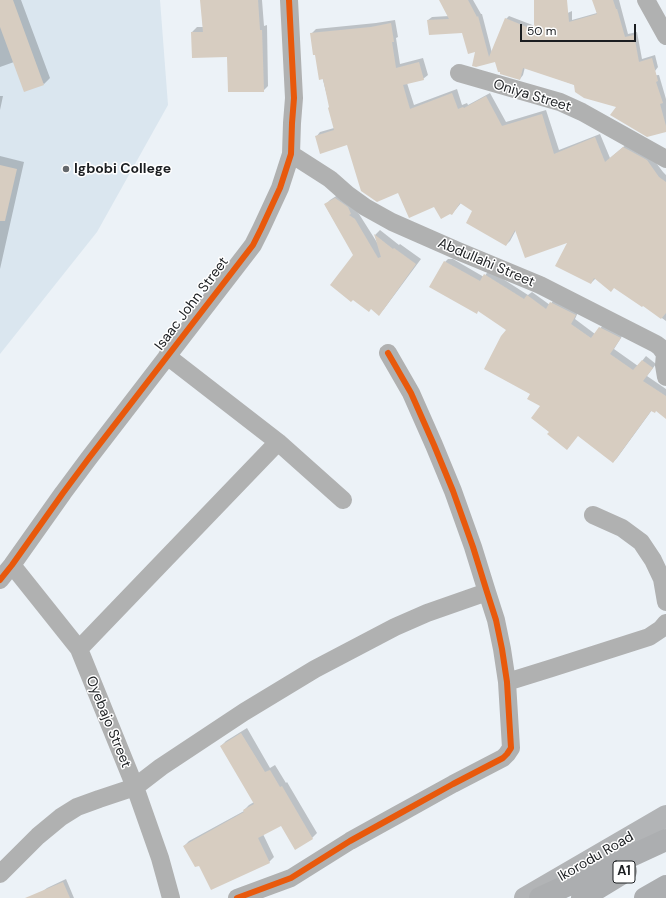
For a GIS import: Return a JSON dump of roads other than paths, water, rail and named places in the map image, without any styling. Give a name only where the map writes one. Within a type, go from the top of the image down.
[{"type":"highway","points":[[540,898],[666,840]]},
{"type":"highway","name":"Ikorodu Road","points":[[582,898],[666,846]]},
{"type":"highway","name":"A1","points":[[645,898],[666,886]]},
{"type":"main road","name":"Ikorodu Road","points":[[525,898],[666,816]]},
{"type":"street","name":"Isaac John Street","points":[[0,580],[63,493],[253,245],[280,188],[290,154],[294,98],[289,0]]},
{"type":"street","points":[[646,0],[666,36]]},
{"type":"street","name":"Oniya Street","points":[[459,73],[560,102],[582,112],[666,159]]},
{"type":"street","name":"Abdullahi Street","points":[[290,154],[330,179],[365,207],[392,222],[540,285],[660,346],[665,354],[664,365],[666,377]]},
{"type":"street","points":[[237,898],[291,878],[350,841],[503,758],[511,748],[507,682],[496,620],[473,547],[448,478],[411,393],[388,353]]},
{"type":"street","points":[[168,356],[278,442],[343,500]]},
{"type":"street","points":[[78,649],[278,442]]},
{"type":"street","points":[[593,515],[622,528],[641,542],[653,560],[662,579],[666,602]]},
{"type":"street","name":"Oyebajo Street","points":[[12,565],[78,649],[135,788],[160,858],[171,898]]},
{"type":"street","points":[[0,874],[38,836],[61,817],[78,807],[135,788],[161,767],[244,712],[315,669],[395,627],[427,613],[487,592]]},
{"type":"street","points":[[507,682],[649,637],[661,629],[666,623]]},
{"type":"place","name":"Igbobi College","points":[[66,169]]}]
